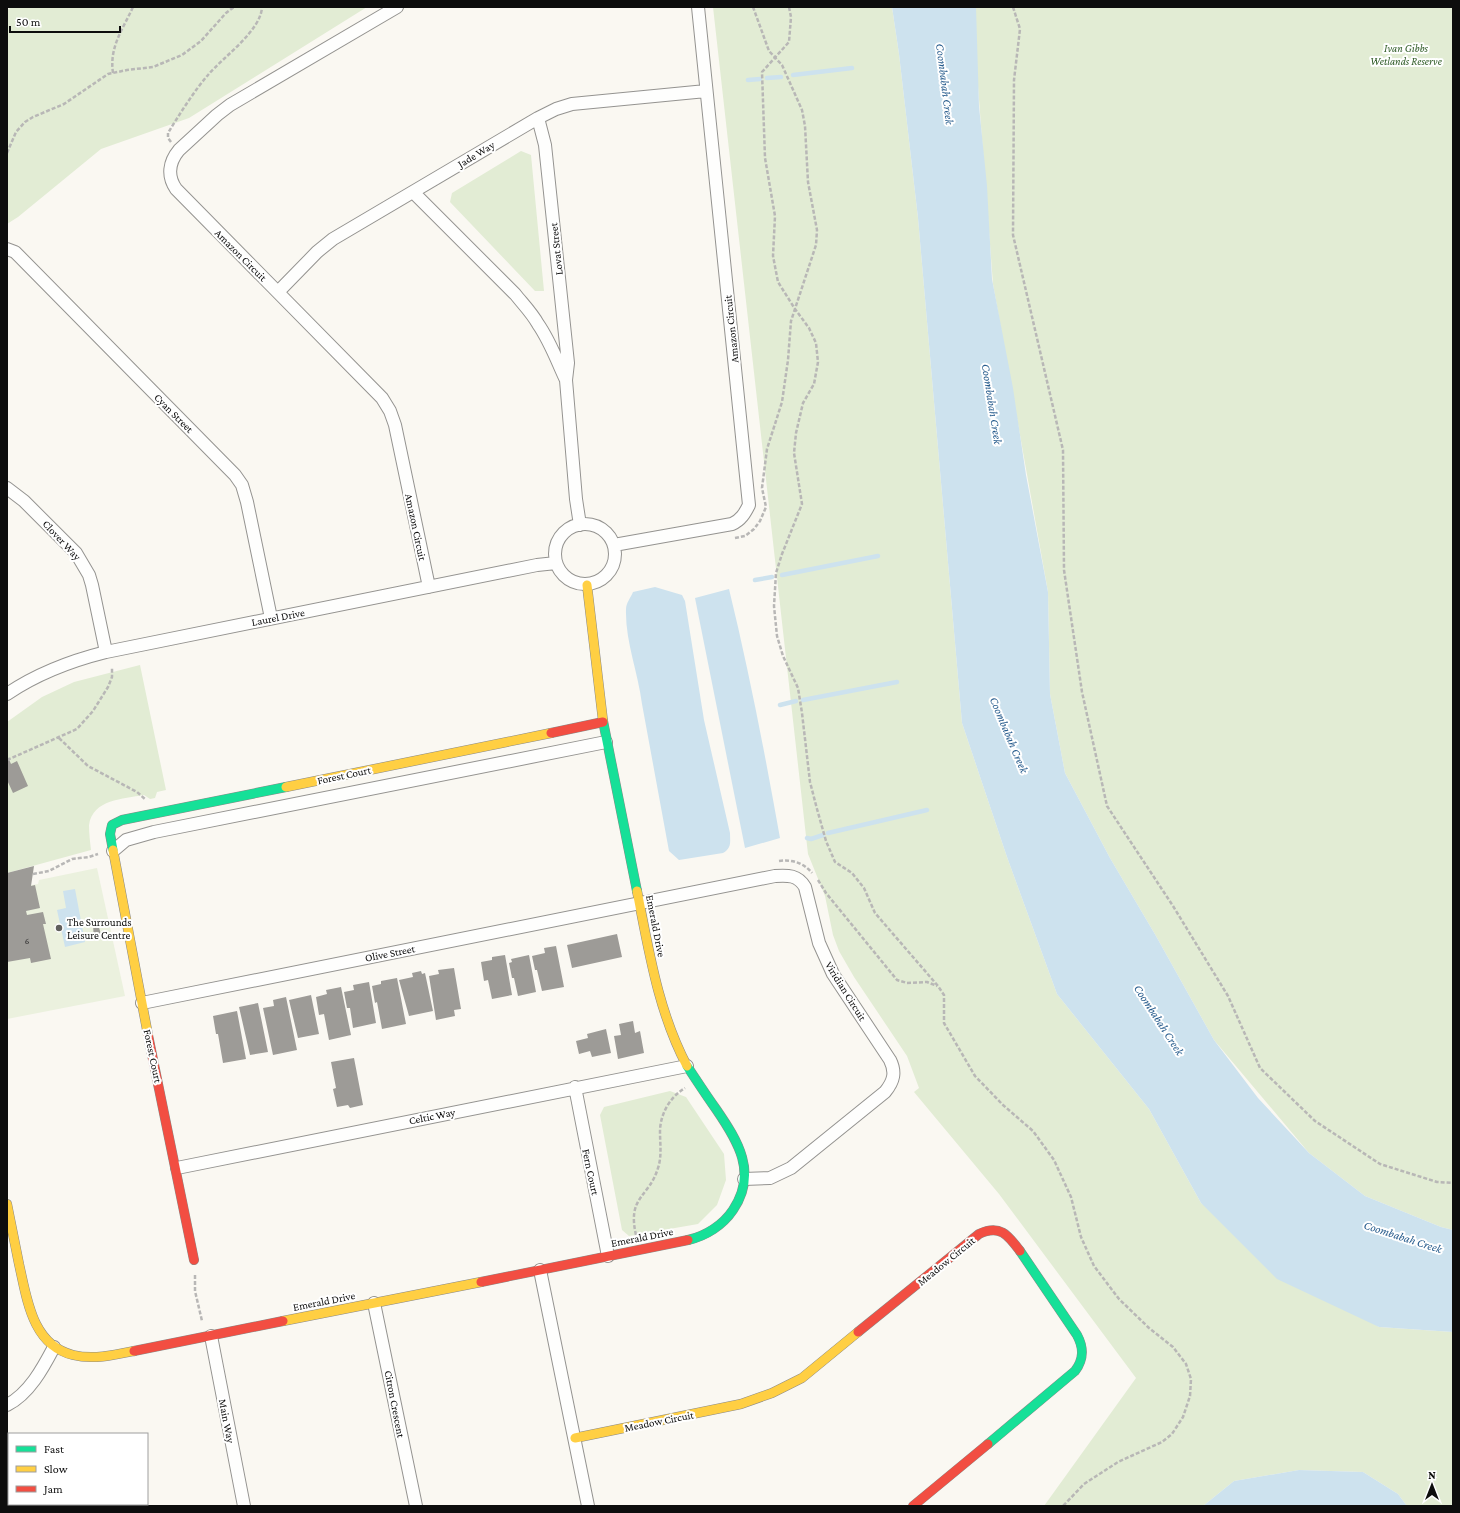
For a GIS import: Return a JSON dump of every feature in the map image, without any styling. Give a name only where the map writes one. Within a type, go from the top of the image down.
[{"type":"street","name":"Amazon Circuit","points":[[397,7],[230,105],[216,115],[174,156],[171,163],[170,177],[176,190],[382,398],[390,411],[395,426],[428,587]]},
{"type":"street","name":"Amazon Circuit","points":[[614,545],[724,526],[738,522],[746,511],[749,500],[698,7]]},
{"type":"street","name":"Jade Way","points":[[278,292],[326,244],[538,118],[556,109],[572,104],[706,91]]},
{"type":"street","name":"Lovat Street","points":[[538,118],[545,145],[568,363],[566,380],[576,499],[580,525]]},
{"type":"street","name":"Lovat Street","points":[[413,192],[515,294],[527,308],[550,345],[566,380]]},
{"type":"street","name":"Cyan Street","points":[[7,249],[15,252],[25,262],[234,475],[242,485],[247,502],[271,618]]},
{"type":"street","name":"Clover Way","points":[[7,488],[24,501],[84,564],[92,585],[106,652]]},
{"type":"street","points":[[580,525],[591,525],[601,529],[609,536],[614,545],[615,555],[612,568],[606,577],[587,585],[572,582],[564,576],[556,563],[555,554],[557,544],[562,535],[570,528],[580,525]]},
{"type":"street","name":"Laurel Drive","points":[[7,694],[50,670],[74,660],[106,652],[537,565],[556,563]]},
{"type":"street","name":"Emerald Drive","points":[[7,1204],[10,1234],[33,1321],[46,1341],[54,1347],[67,1353],[80,1356],[107,1356],[693,1239],[710,1232],[724,1221],[736,1206],[742,1191],[744,1179],[742,1156],[737,1140],[687,1066],[672,1035],[663,1011],[654,979],[606,742],[587,585]]},
{"type":"street","name":"Forest Court","points":[[194,1260],[177,1168],[142,1004],[113,851],[110,834],[112,825],[122,820],[160,812],[603,722]]},
{"type":"street","name":"Forest Court","points":[[113,851],[126,840],[154,832],[606,742]]},
{"type":"street","name":"Viridian Circuit","points":[[639,903],[775,876],[784,875],[796,877],[802,881],[808,894],[819,943],[833,974],[893,1066],[893,1080],[885,1092],[791,1168],[770,1178],[744,1179]]},
{"type":"street","name":"Olive Street","points":[[142,1004],[639,903]]},
{"type":"street","name":"Celtic Way","points":[[177,1168],[574,1087],[687,1066]]},
{"type":"street","name":"Fern Court","points":[[574,1087],[608,1256]]},
{"type":"street","name":"Meadow Circuit","points":[[575,1438],[741,1404],[783,1390],[802,1378],[974,1237],[987,1230],[1004,1232],[1012,1240],[1081,1342],[1083,1356],[1075,1371],[913,1506]]},
{"type":"street","points":[[540,1270],[588,1506]]},
{"type":"street","name":"Citron Crescent","points":[[374,1303],[416,1506]]},
{"type":"street","name":"Main Way","points":[[211,1336],[244,1506]]},
{"type":"street","points":[[7,1405],[23,1394],[54,1347]]},
{"type":"path","points":[[113,73],[112,67],[115,44],[119,32],[133,7]]},
{"type":"path","points":[[7,153],[16,132],[25,122],[64,104],[104,77],[113,73],[152,67],[182,55],[201,41],[226,13],[234,7]]},
{"type":"path","points":[[174,145],[168,138],[169,131],[208,75],[255,27],[261,16],[262,7]]},
{"type":"path","points":[[724,526],[726,540],[745,536],[760,522],[766,507],[762,488],[767,449],[782,402],[788,360],[791,321],[816,245],[817,230],[808,182],[802,110],[782,65],[769,51],[753,7]]},
{"type":"path","points":[[789,7],[791,17],[789,42],[762,72],[766,158],[775,216],[773,256],[778,282],[794,309],[809,328],[816,343],[818,362],[814,384],[803,404],[796,433],[794,453],[802,504],[776,573],[774,606],[777,636],[783,656],[798,688],[810,782],[826,841],[835,862],[852,873],[864,888],[875,913],[938,986],[944,995],[944,1023],[976,1076],[1003,1105],[1033,1131],[1054,1160],[1071,1197],[1081,1237],[1094,1266],[1119,1299],[1149,1328],[1173,1347],[1186,1364],[1191,1379],[1190,1396],[1183,1417],[1172,1434],[1162,1442],[1118,1462],[1084,1484],[1063,1506]]},
{"type":"path","points":[[1013,7],[1020,30],[1014,80],[1013,235],[1063,450],[1064,570],[1082,692],[1107,806],[1173,906],[1228,996],[1260,1068],[1315,1121],[1380,1164],[1437,1182],[1453,1183]]},
{"type":"path","points":[[7,143],[11,145]]},
{"type":"path","points":[[7,760],[77,729],[93,711],[108,687],[112,677],[112,667]]},
{"type":"path","points":[[59,738],[88,766],[137,792],[160,812]]},
{"type":"path","points":[[33,874],[49,871],[72,859],[89,857],[99,853]]},
{"type":"path","points":[[637,1239],[634,1226],[634,1210],[638,1199],[650,1184],[658,1169],[661,1156],[660,1131],[662,1118],[671,1100],[686,1086]]},
{"type":"path","points":[[194,1260],[195,1291],[202,1321]]},
{"type":"green space","points":[[12,7],[367,7],[189,118],[101,149],[18,217],[7,224],[7,10]]},
{"type":"green space","points":[[713,7],[892,7],[918,218],[962,723],[1007,857],[1057,994],[1149,1109],[1201,1203],[1379,1327],[1453,1332],[1453,1506],[1407,1506],[1398,1494],[1363,1472],[1299,1470],[1234,1481],[1203,1506],[1044,1506],[1136,1378],[999,1194],[914,1092],[919,1088],[907,1056],[854,977],[839,951],[833,935],[825,896],[808,854]]},
{"type":"green space","name":"Ivan Gibbs Wetlands Reserve","points":[[972,7],[1453,7],[1453,1230],[1441,1227],[1365,1196],[1309,1153],[1214,1040],[1156,936],[1110,858],[1065,773],[1050,694],[1048,592],[993,284]]},
{"type":"green space","points":[[521,151],[531,155],[544,291],[535,291],[450,202],[452,193]]},
{"type":"green space","points":[[140,665],[166,790],[157,792],[155,798],[150,799],[144,795],[118,799],[103,805],[96,810],[89,825],[91,850],[7,873],[7,722],[42,697],[74,682]]},
{"type":"green space","name":"The Surrounds Leisure Centre","points":[[97,868],[125,996],[7,1019],[7,889],[38,884],[39,880]]},
{"type":"green space","points":[[670,1091],[686,1097],[724,1154],[726,1180],[717,1205],[698,1224],[629,1236],[622,1230],[600,1115],[604,1107]]},
{"type":"water","name":"Coombabah Creek","points":[[892,7],[976,7],[979,106],[987,186],[992,279],[1013,388],[1026,475],[1048,592],[1050,694],[1065,773],[1110,858],[1156,936],[1214,1040],[1258,1098],[1309,1153],[1365,1196],[1441,1227],[1453,1230],[1453,1332],[1379,1327],[1277,1279],[1201,1203],[1149,1109],[1057,994],[1007,857],[962,723],[918,218]]},
{"type":"water","points":[[655,587],[682,595],[685,601],[704,720],[730,833],[729,847],[723,853],[679,860],[669,851],[626,621],[626,607],[633,592]]},
{"type":"water","points":[[729,589],[769,775],[780,838],[745,848],[695,598]]},
{"type":"water","points":[[75,889],[85,942],[65,947],[57,910],[66,908],[63,891]]},
{"type":"water","points":[[1299,1470],[1363,1472],[1398,1494],[1407,1506],[1203,1506],[1234,1481]]},
{"type":"building","points":[[7,755],[11,764],[17,761],[28,786],[13,793],[7,780]]},
{"type":"building","name":"The Surrounds Leisure Centre","points":[[34,866],[31,886],[35,885],[40,908],[26,911],[27,915],[43,912],[46,924],[43,924],[51,959],[31,963],[30,958],[7,962],[7,873]]},
{"type":"building","points":[[98,919],[102,938],[94,940],[93,925],[91,920]]},
{"type":"building","points":[[617,934],[622,957],[572,968],[567,945]]},
{"type":"building","points":[[556,946],[564,987],[542,991],[532,956],[545,953],[544,948]]},
{"type":"building","points":[[505,955],[512,995],[492,999],[488,980],[484,981],[481,962],[492,960],[492,957]]},
{"type":"building","points":[[529,955],[536,992],[518,996],[509,963],[512,962],[511,959]]},
{"type":"building","points":[[454,968],[461,1009],[454,1010],[455,1016],[436,1020],[429,976],[439,974],[438,970]]},
{"type":"building","points":[[421,971],[422,974],[425,973],[433,1011],[409,1016],[399,980],[413,977],[412,973]]},
{"type":"building","points":[[397,978],[406,1024],[382,1029],[377,1002],[375,1003],[372,986],[381,984],[381,981]]},
{"type":"building","points":[[369,982],[376,1023],[353,1028],[350,1008],[347,1008],[344,992],[354,990],[353,985]]},
{"type":"building","points":[[341,987],[351,1035],[329,1040],[324,1014],[319,1015],[316,997],[327,994],[326,990]]},
{"type":"building","points":[[311,995],[319,1034],[298,1038],[289,1000]]},
{"type":"building","points":[[286,997],[297,1050],[273,1055],[263,1008],[274,1006],[273,1000]]},
{"type":"building","points":[[258,1003],[268,1052],[250,1055],[239,1007]]},
{"type":"building","points":[[237,1011],[246,1059],[223,1063],[213,1016]]},
{"type":"building","points":[[633,1021],[635,1033],[640,1031],[644,1053],[618,1059],[614,1036],[621,1035],[619,1024]]},
{"type":"building","points":[[606,1029],[611,1053],[592,1057],[590,1051],[579,1054],[576,1041],[588,1038],[587,1034]]},
{"type":"building","points":[[354,1058],[363,1105],[350,1108],[348,1105],[337,1107],[333,1089],[336,1088],[331,1062]]},
{"type":"waterway","points":[[793,75],[852,68]]},
{"type":"waterway","points":[[767,78],[781,77]]},
{"type":"waterway","points":[[748,80],[760,79]]},
{"type":"waterway","points":[[782,575],[878,556]]},
{"type":"waterway","points":[[755,580],[772,577]]},
{"type":"waterway","points":[[803,700],[897,682]]},
{"type":"waterway","points":[[780,705],[796,701]]},
{"type":"waterway","points":[[828,833],[927,810]]},
{"type":"waterway","points":[[807,838],[811,839],[823,835]]},
{"type":"traffic: fast","points":[[603,721],[637,891]]},
{"type":"traffic: fast","points":[[113,850],[110,834],[112,825],[122,820],[286,787]]},
{"type":"traffic: fast","points":[[687,1066],[724,1121],[738,1145],[744,1170],[744,1183],[740,1196],[733,1210],[714,1229],[701,1236],[688,1240]]},
{"type":"traffic: fast","points":[[988,1444],[1075,1371],[1080,1362],[1082,1353],[1081,1344],[1077,1335],[1020,1251]]},
{"type":"traffic: slow","points":[[587,585],[603,721]]},
{"type":"traffic: slow","points":[[286,787],[551,733]]},
{"type":"traffic: slow","points":[[113,850],[148,1035]]},
{"type":"traffic: slow","points":[[637,891],[650,958],[662,1002],[677,1045],[687,1066]]},
{"type":"traffic: slow","points":[[7,1204],[29,1306],[40,1331],[48,1341],[59,1350],[73,1355],[88,1357],[134,1351]]},
{"type":"traffic: slow","points":[[283,1321],[481,1282]]},
{"type":"traffic: slow","points":[[575,1438],[741,1404],[772,1393],[802,1378],[858,1332]]},
{"type":"traffic: jam","points":[[551,733],[603,722]]},
{"type":"traffic: jam","points":[[148,1035],[194,1260]]},
{"type":"traffic: jam","points":[[858,1332],[979,1234],[993,1230],[1003,1233],[1020,1251]]},
{"type":"traffic: jam","points":[[481,1282],[688,1240]]},
{"type":"traffic: jam","points":[[134,1351],[283,1321]]},
{"type":"traffic: jam","points":[[913,1506],[988,1444]]},
{"type":"place","name":"The Surrounds Leisure Centre","points":[[59,928]]}]
